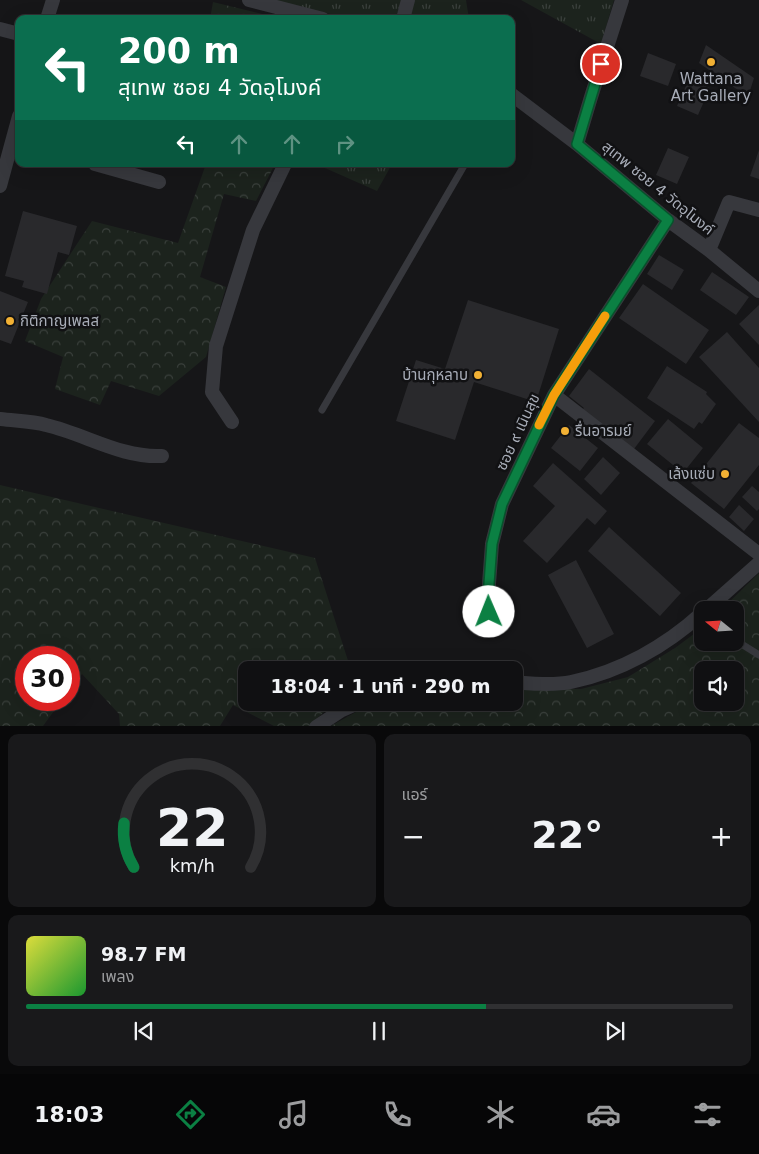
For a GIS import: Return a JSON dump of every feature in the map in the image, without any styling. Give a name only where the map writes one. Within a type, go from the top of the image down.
[{"type":"street","points":[[48,15],[53,0]]},
{"type":"street","points":[[248,0],[307,15]]},
{"type":"street","points":[[404,15],[408,0]]},
{"type":"street","points":[[577,144],[622,0]]},
{"type":"street","points":[[0,28],[15,33]]},
{"type":"street","name":"สุเทพ ซอย 4 วัดอุโมงค์","points":[[515,97],[577,144],[668,220],[709,250],[759,292]]},
{"type":"street","points":[[0,186],[10,140],[15,127]]},
{"type":"street","points":[[106,167],[159,182]]},
{"type":"street","points":[[232,422],[212,392],[216,346],[252,230],[284,167]]},
{"type":"street","points":[[709,250],[729,202],[759,210]]},
{"type":"street","name":"ซอย ๙ เนินสุข","points":[[490,628],[488,597],[492,544],[502,504],[554,395],[668,220]]},
{"type":"street","points":[[554,395],[759,554]]},
{"type":"street","points":[[0,419],[46,424],[124,451],[145,456],[162,456]]},
{"type":"street","points":[[717,601],[759,563]]},
{"type":"street","points":[[523,682],[570,683],[618,668],[660,646],[694,620]]},
{"type":"street","points":[[316,726],[340,711]]},
{"type":"lane","points":[[322,410],[463,167]]},
{"type":"lane","points":[[744,646],[759,655]]},
{"type":"green space","points":[[272,0],[401,0],[397,15],[334,15]]},
{"type":"green space","points":[[413,0],[466,0],[468,15],[409,15]]},
{"type":"green space","points":[[521,0],[614,0],[601,44]]},
{"type":"green space","points":[[213,2],[267,15],[211,15]]},
{"type":"green space","points":[[205,167],[273,167],[256,201],[224,194],[200,277],[226,287],[206,357],[159,396],[111,381],[100,405],[55,389],[63,357],[25,341],[41,299],[92,221],[178,243]]},
{"type":"green space","points":[[323,167],[390,167],[377,191]]},
{"type":"green space","points":[[0,485],[315,558],[348,661],[238,661],[238,708],[233,705],[220,726],[120,726],[119,714],[82,674],[80,677],[80,646],[15,646],[15,711],[54,711],[43,726],[0,726]]},
{"type":"green space","points":[[759,573],[759,726],[331,726],[360,711],[523,711],[523,688],[581,689],[628,677],[694,634],[694,651],[744,651],[744,601],[730,601]]},
{"type":"green space","points":[[245,711],[326,711],[309,726],[274,726]]},
{"type":"building","points":[[706,45],[754,78],[748,97],[699,63]]},
{"type":"building","points":[[648,53],[676,64],[668,86],[640,76]]},
{"type":"building","points":[[689,79],[710,88],[698,115],[677,106]]},
{"type":"building","points":[[668,148],[689,157],[677,184],[656,175]]},
{"type":"building","points":[[759,150],[759,179],[750,176]]},
{"type":"building","points":[[23,211],[77,226],[69,255],[58,252],[47,294],[22,287],[24,281],[5,276]]},
{"type":"building","points":[[659,255],[684,270],[672,290],[647,274]]},
{"type":"building","points":[[712,272],[749,297],[736,315],[700,290]]},
{"type":"building","points":[[643,284],[709,330],[686,364],[619,318]]},
{"type":"building","name":"กิติกาญเพลส","points":[[0,291],[28,302],[11,344],[0,340]]},
{"type":"building","name":"บ้านกุหลาบ","points":[[468,300],[559,329],[536,402],[474,382],[455,440],[396,421],[416,360],[445,369]]},
{"type":"building","points":[[759,305],[759,345],[739,324]]},
{"type":"building","points":[[727,332],[759,368],[759,422],[699,357]]},
{"type":"building","points":[[667,366],[707,392],[706,394],[716,404],[702,424],[699,422],[694,429],[647,398]]},
{"type":"building","points":[[589,369],[655,421],[634,449],[581,411],[584,408],[569,396]]},
{"type":"building","points":[[668,419],[703,448],[683,473],[647,444]]},
{"type":"building","name":"เล้งแซ่บ","points":[[739,423],[759,438],[759,465],[724,509],[691,483]]},
{"type":"building","points":[[569,425],[598,448],[580,471],[551,448]]},
{"type":"building","points":[[603,457],[620,473],[601,495],[584,479]]},
{"type":"building","points":[[553,463],[607,511],[595,525],[587,518],[547,563],[523,541],[555,506],[533,486]]},
{"type":"building","points":[[752,486],[759,492],[759,509],[757,511],[742,497]]},
{"type":"building","points":[[739,505],[754,519],[744,531],[729,517]]},
{"type":"building","points":[[609,527],[681,593],[660,616],[588,551]]},
{"type":"building","points":[[576,560],[614,634],[587,648],[548,575]]},
{"type":"slow traffic","points":[[539,425],[554,395],[605,316]]},
{"type":"place","name":"Wattana Art Gallery","points":[[711,62]]},
{"type":"place","name":"กิติกาญเพลส","points":[[10,321]]},
{"type":"place","name":"บ้านกุหลาบ","points":[[478,375]]},
{"type":"place","name":"รื่นอารมย์","points":[[565,431]]},
{"type":"place","name":"เล้งแซ่บ","points":[[725,474]]},
{"type":"route","points":[[489,612],[488,597],[492,544],[502,504],[554,395],[668,220],[577,144],[601,64]]}]
